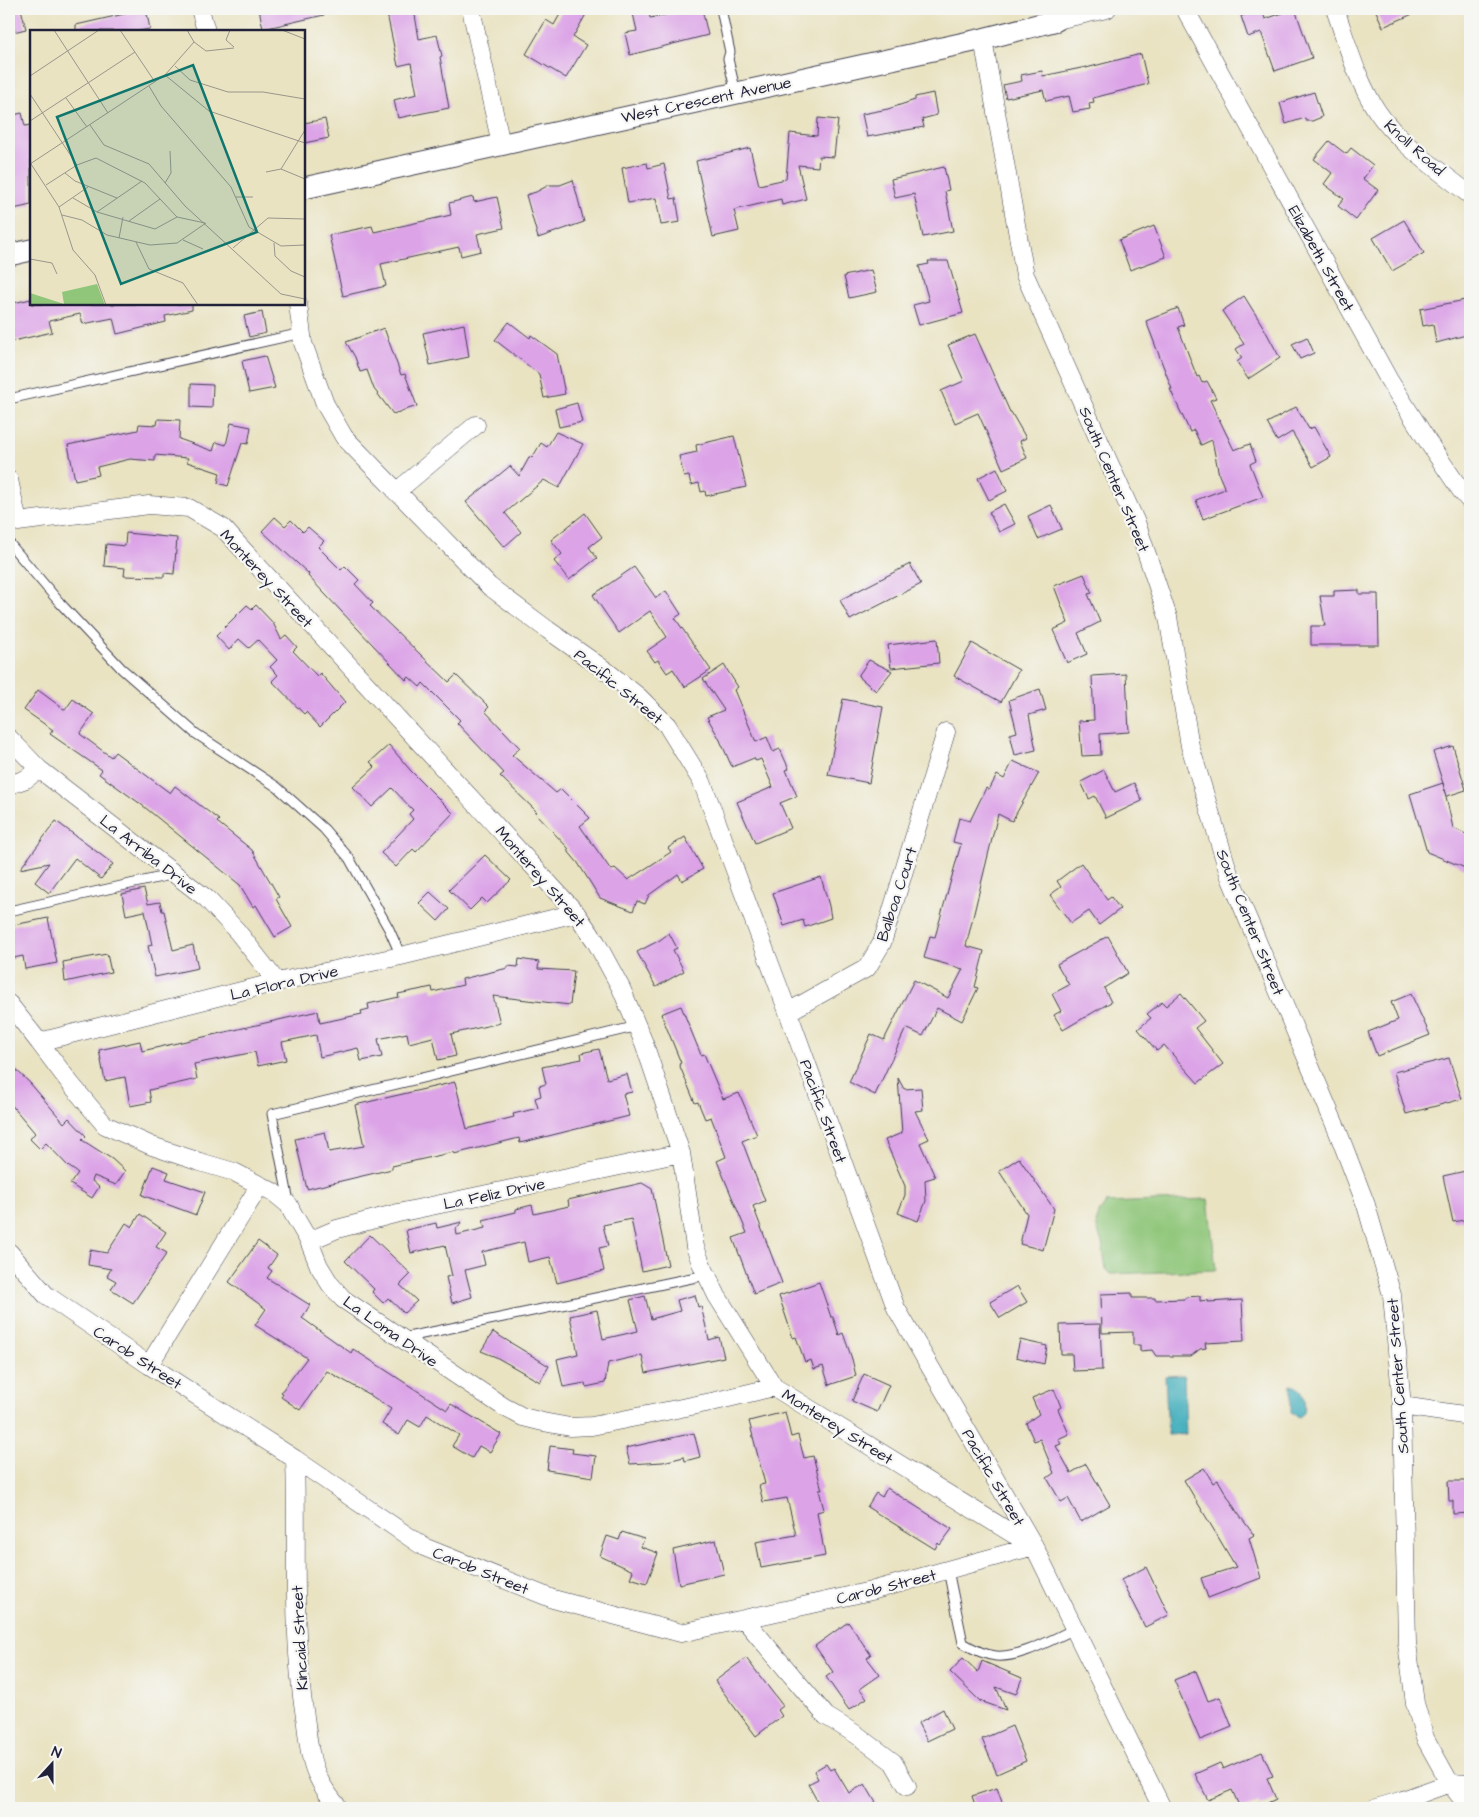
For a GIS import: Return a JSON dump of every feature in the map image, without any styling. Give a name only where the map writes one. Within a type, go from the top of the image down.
[{"type":"street","points":[[200,9],[206,30]]},
{"type":"street","points":[[471,9],[501,144]]},
{"type":"street","name":"West Crescent Avenue","points":[[305,188],[983,39],[1055,14],[1107,9]]},
{"type":"street","name":"Elizabeth Street","points":[[1185,9],[1389,380],[1432,448],[1470,501]]},
{"type":"street","name":"Knoll Road","points":[[1335,9],[1365,90],[1378,111],[1393,130],[1470,195]]},
{"type":"street","name":"South Center Street","points":[[983,39],[1025,275],[1137,525],[1168,617],[1190,746],[1230,876],[1338,1132],[1366,1205],[1392,1295],[1402,1406],[1407,1644],[1413,1694],[1425,1738],[1450,1783],[1470,1808]]},
{"type":"street","points":[[9,255],[30,250]]},
{"type":"street","name":"Pacific Street","points":[[298,305],[303,343],[324,404],[344,437],[489,586],[639,697],[668,725],[702,782],[896,1308],[1034,1546],[1162,1808]]},
{"type":"street","points":[[396,492],[476,425]]},
{"type":"street","name":"Monterey Street","points":[[9,480],[14,523],[149,505],[189,508],[223,528],[576,913],[596,942],[621,988],[638,1026],[681,1153],[695,1247],[706,1275],[774,1387],[1034,1546]]},
{"type":"street","name":"Balboa Court","points":[[788,1012],[867,968],[882,943],[946,732]]},
{"type":"street","name":"La Arriba Drive","points":[[9,738],[39,769],[207,899],[237,931],[277,982]]},
{"type":"street","points":[[9,785],[26,779],[39,769]]},
{"type":"street","name":"La Flora Drive","points":[[39,1042],[277,982],[401,956],[576,913]]},
{"type":"street","points":[[9,1004],[39,1042]]},
{"type":"street","name":"La Loma Drive","points":[[39,1042],[105,1125],[152,1146],[234,1172],[273,1192],[289,1205],[309,1241],[319,1266],[343,1300],[504,1407],[523,1417],[570,1427],[592,1426],[716,1401],[774,1387]]},
{"type":"street","name":"La Feliz Drive","points":[[309,1241],[337,1229],[398,1213],[681,1153]]},
{"type":"street","points":[[149,1365],[260,1185]]},
{"type":"street","name":"Carob Street","points":[[9,1252],[46,1295],[149,1365],[296,1459],[424,1547],[553,1599],[681,1634],[870,1591],[1034,1546]]},
{"type":"street","points":[[1402,1406],[1470,1416]]},
{"type":"street","name":"Kincaid Street","points":[[296,1459],[295,1592],[300,1690],[310,1751],[318,1776],[339,1808]]},
{"type":"street","points":[[744,1619],[826,1716],[857,1735],[893,1762],[907,1786]]},
{"type":"street","points":[[1376,1808],[1450,1783],[1470,1784]]},
{"type":"lane","points":[[720,9],[730,52],[728,59],[736,93]]},
{"type":"lane","points":[[9,399],[302,333]]},
{"type":"lane","points":[[9,543],[60,603],[122,669],[196,733],[277,787],[324,829],[349,858],[389,929],[401,956]]},
{"type":"lane","points":[[9,911],[176,874]]},
{"type":"lane","points":[[289,1205],[272,1114],[638,1026]]},
{"type":"lane","points":[[400,1338],[706,1275]]},
{"type":"lane","points":[[948,1570],[963,1643],[975,1650],[996,1656],[1019,1653],[1075,1629]]},
{"type":"green space","points":[[1208,1199],[1216,1270],[1110,1274],[1106,1270],[1102,1243],[1096,1224],[1100,1211],[1106,1203]]},
{"type":"water","points":[[1184,1375],[1186,1434],[1168,1435],[1165,1376]]},
{"type":"water","points":[[1291,1385],[1299,1389],[1305,1404],[1304,1413],[1299,1417],[1291,1413]]},
{"type":"building","points":[[21,9],[26,29],[9,33],[9,12]]},
{"type":"building","points":[[146,9],[150,29],[76,30],[76,25]]},
{"type":"building","points":[[259,9],[324,9],[324,15],[263,29]]},
{"type":"building","points":[[386,9],[414,9],[419,39],[437,35],[442,56],[440,57],[449,108],[398,118],[394,100],[417,94],[411,63],[398,66]]},
{"type":"building","points":[[563,9],[589,9],[573,37],[586,45],[566,78],[526,54],[546,20],[554,25]]},
{"type":"building","points":[[632,9],[648,9],[650,18],[702,9],[708,35],[630,55],[625,33],[637,31]]},
{"type":"building","points":[[1262,9],[1265,19],[1295,9],[1312,58],[1275,71],[1261,32],[1248,37],[1241,16]]},
{"type":"building","points":[[1375,9],[1424,9],[1383,27]]},
{"type":"building","points":[[1141,54],[1148,84],[1093,98],[1094,102],[1089,103],[1090,109],[1073,112],[1069,96],[1046,101],[1043,90],[1006,98],[1003,85],[1022,81],[1021,75],[1042,71],[1043,76],[1086,68]]},
{"type":"building","points":[[1314,92],[1322,117],[1312,121],[1306,121],[1305,118],[1286,124],[1280,103]]},
{"type":"building","points":[[933,93],[937,115],[922,119],[924,127],[867,137],[862,114],[888,109],[915,100],[915,97]]},
{"type":"building","points":[[22,113],[25,126],[30,125],[30,205],[9,210],[9,116]]},
{"type":"building","points":[[818,118],[838,120],[834,157],[819,156],[818,167],[798,165],[806,199],[782,205],[781,199],[734,210],[739,231],[713,237],[696,161],[750,148],[759,185],[786,179],[790,133],[817,136]]},
{"type":"building","points":[[325,119],[329,138],[305,143],[305,123]]},
{"type":"building","points":[[1329,141],[1346,154],[1351,148],[1373,165],[1363,179],[1378,190],[1356,220],[1338,206],[1344,199],[1324,184],[1332,173],[1314,159]]},
{"type":"building","points":[[647,163],[648,168],[664,164],[671,199],[676,198],[680,222],[661,225],[656,198],[628,203],[622,168]]},
{"type":"building","points":[[944,167],[949,190],[945,191],[953,231],[923,237],[914,194],[895,198],[891,179]]},
{"type":"building","points":[[573,180],[584,222],[538,238],[526,195],[549,185],[560,185]]},
{"type":"building","points":[[473,197],[474,202],[497,197],[504,228],[477,234],[481,251],[461,256],[459,247],[381,264],[386,286],[343,296],[329,235],[372,226],[374,232],[451,215],[449,203]]},
{"type":"building","points":[[1404,220],[1424,253],[1392,271],[1373,238]]},
{"type":"building","points":[[1154,226],[1166,257],[1130,270],[1119,240]]},
{"type":"building","points":[[928,261],[948,261],[963,313],[919,325],[913,305],[929,301],[919,266],[929,264]]},
{"type":"building","points":[[871,270],[877,292],[849,298],[844,276]]},
{"type":"building","points":[[1244,296],[1280,358],[1248,379],[1237,362],[1242,358],[1236,349],[1244,344],[1222,311]]},
{"type":"building","points":[[30,299],[30,305],[192,305],[192,310],[165,316],[166,322],[117,334],[113,318],[83,324],[80,314],[49,321],[52,332],[9,342],[9,304]]},
{"type":"building","points":[[1470,299],[1470,334],[1436,343],[1433,324],[1423,326],[1420,309]]},
{"type":"building","points":[[1178,308],[1184,325],[1178,327],[1197,377],[1199,376],[1202,383],[1207,381],[1216,398],[1210,400],[1234,450],[1250,444],[1256,461],[1250,464],[1263,497],[1203,519],[1196,500],[1225,489],[1219,475],[1212,440],[1201,445],[1194,430],[1190,432],[1170,389],[1172,389],[1146,321]]},
{"type":"building","points":[[262,312],[266,333],[249,337],[244,316]]},
{"type":"building","points":[[509,322],[530,338],[531,335],[557,354],[565,394],[544,398],[539,374],[495,340]]},
{"type":"building","points":[[464,324],[469,357],[430,365],[423,333]]},
{"type":"building","points":[[384,328],[401,375],[405,374],[417,406],[393,414],[374,389],[367,370],[360,372],[355,357],[346,342]]},
{"type":"building","points":[[975,334],[1010,412],[1026,438],[1020,441],[1027,458],[1003,469],[978,413],[955,423],[941,391],[964,381],[948,345]]},
{"type":"building","points":[[1307,337],[1314,353],[1300,359],[1292,344]]},
{"type":"building","points":[[265,356],[275,388],[249,393],[242,361]]},
{"type":"building","points":[[191,384],[213,385],[212,408],[191,407]]},
{"type":"building","points":[[577,403],[582,422],[559,427],[555,409]]},
{"type":"building","points":[[1296,407],[1309,429],[1314,427],[1331,457],[1313,467],[1292,432],[1277,441],[1267,423]]},
{"type":"building","points":[[158,419],[180,420],[179,439],[213,451],[216,442],[226,445],[231,423],[251,427],[248,444],[242,443],[228,486],[218,483],[220,473],[187,462],[188,458],[155,455],[155,461],[130,459],[97,467],[99,475],[75,480],[68,445],[138,430],[139,424],[157,425]]},
{"type":"building","points":[[556,432],[583,444],[559,488],[544,480],[505,513],[521,532],[504,547],[466,502],[510,466],[519,476],[530,456],[532,458],[541,443],[547,447]]},
{"type":"building","points":[[734,436],[746,487],[706,496],[705,491],[701,492],[699,483],[691,485],[689,476],[684,477],[679,456],[697,452],[696,445]]},
{"type":"building","points":[[997,468],[1007,491],[989,500],[978,478]]},
{"type":"building","points":[[1004,504],[1015,524],[999,532],[989,512]]},
{"type":"building","points":[[1051,505],[1062,529],[1038,539],[1028,516]]},
{"type":"building","points":[[585,513],[602,537],[589,547],[597,558],[569,580],[554,561],[562,554],[551,540]]},
{"type":"building","points":[[275,517],[285,526],[291,520],[303,532],[308,527],[324,541],[318,547],[341,570],[345,566],[359,580],[355,584],[373,603],[370,606],[449,682],[456,675],[489,707],[485,711],[520,748],[512,755],[556,793],[561,789],[590,818],[580,826],[611,870],[615,868],[628,880],[671,852],[668,848],[685,837],[703,869],[682,881],[678,874],[649,895],[645,904],[637,901],[633,911],[600,898],[578,863],[567,850],[569,849],[535,813],[537,812],[500,776],[504,773],[457,723],[460,720],[423,683],[420,687],[409,677],[406,680],[308,576],[309,574],[262,531]]},
{"type":"building","points":[[126,533],[177,538],[174,574],[164,573],[164,577],[124,576],[125,568],[104,566],[106,544],[125,546]]},
{"type":"building","points":[[910,564],[921,584],[850,620],[840,600]]},
{"type":"building","points":[[634,567],[656,598],[666,591],[681,614],[675,618],[711,670],[685,687],[673,669],[667,673],[658,660],[655,662],[647,651],[667,637],[650,611],[619,633],[593,595]]},
{"type":"building","points":[[1084,574],[1092,593],[1088,594],[1100,622],[1078,633],[1087,654],[1067,663],[1053,630],[1068,623],[1054,586]]},
{"type":"building","points":[[1359,590],[1359,594],[1378,594],[1379,645],[1311,645],[1311,626],[1325,626],[1320,596],[1334,596],[1334,591]]},
{"type":"building","points":[[247,605],[252,609],[256,605],[273,623],[281,639],[286,635],[297,647],[293,651],[317,676],[320,673],[345,702],[320,727],[306,712],[304,714],[272,681],[278,675],[270,667],[277,660],[258,640],[249,648],[239,639],[229,650],[216,636]]},
{"type":"building","points":[[937,639],[939,663],[891,668],[888,645]]},
{"type":"building","points":[[972,643],[1019,670],[1001,702],[954,676]]},
{"type":"building","points":[[869,660],[892,671],[876,691],[858,676]]},
{"type":"building","points":[[724,665],[738,687],[734,690],[756,742],[767,737],[773,752],[780,749],[789,769],[786,770],[797,796],[780,803],[791,828],[755,843],[737,802],[773,787],[761,759],[756,761],[754,758],[732,767],[707,717],[724,710],[703,679]]},
{"type":"building","points":[[1126,674],[1129,732],[1100,734],[1101,755],[1082,756],[1079,721],[1094,720],[1092,676]]},
{"type":"building","points":[[1040,689],[1046,710],[1029,715],[1036,750],[1015,755],[1010,734],[1017,732],[1009,700]]},
{"type":"building","points":[[38,690],[65,710],[73,699],[94,714],[80,734],[111,757],[115,752],[170,793],[175,786],[219,820],[217,822],[252,850],[279,897],[276,899],[292,927],[275,937],[256,905],[253,907],[240,885],[142,805],[99,774],[102,770],[50,734],[53,730],[24,710]]},
{"type":"building","points":[[843,699],[883,707],[869,783],[828,775]]},
{"type":"building","points":[[389,745],[411,771],[453,813],[416,852],[413,849],[396,867],[381,853],[413,819],[409,814],[413,810],[392,788],[372,807],[353,787],[375,767],[370,762]]},
{"type":"building","points":[[1453,746],[1466,790],[1447,796],[1433,752]]},
{"type":"building","points":[[1013,761],[1039,773],[1012,821],[998,814],[966,946],[984,951],[975,987],[978,988],[962,1021],[937,1008],[923,1036],[906,1028],[875,1095],[849,1082],[871,1034],[884,1040],[914,980],[948,998],[963,969],[924,958],[930,936],[935,937],[961,844],[953,842],[959,818],[970,821],[986,788],[989,790],[997,775],[1004,779]]},
{"type":"building","points":[[1104,770],[1115,792],[1134,783],[1142,801],[1106,818],[1095,796],[1089,799],[1081,782]]},
{"type":"building","points":[[1443,783],[1453,828],[1470,836],[1470,870],[1427,852],[1410,794]]},
{"type":"building","points":[[56,821],[113,864],[101,879],[75,858],[49,893],[35,882],[49,863],[20,869]]},
{"type":"building","points":[[485,855],[511,880],[487,903],[482,898],[470,910],[449,890]]},
{"type":"building","points":[[1081,863],[1107,900],[1111,897],[1120,909],[1099,925],[1089,911],[1071,923],[1050,895],[1061,887],[1057,881]]},
{"type":"building","points":[[821,877],[831,918],[805,927],[803,920],[784,926],[773,893]]},
{"type":"building","points":[[144,889],[148,904],[160,902],[162,911],[164,911],[173,950],[193,945],[198,968],[155,977],[148,946],[152,945],[145,911],[126,915],[122,894]]},
{"type":"building","points":[[430,892],[449,909],[438,921],[419,903]]},
{"type":"building","points":[[48,918],[57,963],[25,969],[23,956],[9,959],[9,926]]},
{"type":"building","points":[[669,933],[677,948],[673,950],[684,971],[656,987],[637,952]]},
{"type":"building","points":[[1108,936],[1128,973],[1104,988],[1111,1002],[1063,1030],[1054,1015],[1061,1011],[1052,994],[1069,985],[1057,964]]},
{"type":"building","points":[[107,954],[111,972],[65,982],[63,962]]},
{"type":"building","points":[[519,959],[539,962],[538,969],[574,971],[570,1005],[493,996],[500,1023],[451,1034],[456,1056],[438,1060],[433,1037],[409,1043],[407,1033],[378,1039],[382,1057],[361,1061],[358,1048],[320,1057],[316,1035],[282,1042],[286,1060],[258,1066],[255,1052],[194,1064],[197,1079],[149,1090],[151,1102],[130,1106],[125,1077],[105,1081],[99,1050],[140,1041],[142,1051],[318,1011],[320,1023],[362,1014],[361,1011],[369,1009],[368,1004],[399,997],[398,994],[432,987],[433,992],[463,985],[462,979],[508,968],[508,966],[518,967]]},
{"type":"building","points":[[1181,993],[1204,1021],[1195,1028],[1223,1064],[1198,1083],[1164,1045],[1157,1051],[1138,1029],[1151,1018],[1147,1014],[1162,1002],[1166,1006]]},
{"type":"building","points":[[1411,994],[1430,1035],[1377,1056],[1368,1032],[1398,1020],[1391,1002]]},
{"type":"building","points":[[681,1006],[701,1055],[704,1054],[723,1099],[739,1093],[757,1135],[742,1141],[765,1201],[753,1206],[782,1283],[754,1294],[733,1238],[747,1233],[717,1161],[726,1157],[711,1117],[705,1119],[698,1102],[695,1103],[661,1014]]},
{"type":"building","points":[[599,1049],[607,1079],[627,1074],[632,1092],[623,1094],[629,1116],[520,1143],[519,1138],[454,1154],[454,1152],[392,1166],[392,1169],[307,1189],[295,1139],[325,1132],[329,1152],[364,1146],[355,1105],[455,1082],[467,1129],[514,1117],[513,1114],[538,1108],[535,1098],[541,1096],[539,1086],[546,1084],[542,1067],[582,1059],[581,1053]]},
{"type":"building","points":[[1449,1058],[1462,1099],[1406,1114],[1394,1072]]},
{"type":"building","points":[[9,1063],[30,1083],[64,1123],[69,1118],[86,1136],[82,1140],[112,1159],[125,1171],[116,1185],[94,1176],[92,1181],[99,1187],[92,1198],[70,1184],[78,1173],[68,1166],[46,1143],[40,1149],[30,1139],[35,1133],[9,1102]]},
{"type":"building","points":[[898,1078],[904,1089],[921,1088],[923,1110],[915,1111],[929,1139],[920,1143],[935,1177],[925,1180],[926,1201],[918,1221],[898,1213],[905,1195],[905,1186],[885,1140],[902,1133]]},
{"type":"building","points":[[1019,1158],[1054,1209],[1043,1250],[1020,1244],[1027,1214],[999,1171]]},
{"type":"building","points":[[153,1166],[169,1172],[166,1179],[205,1192],[196,1215],[142,1195]]},
{"type":"building","points":[[1470,1170],[1470,1219],[1453,1222],[1443,1176]]},
{"type":"building","points":[[642,1183],[652,1189],[668,1265],[642,1271],[631,1219],[603,1225],[608,1246],[599,1248],[604,1271],[557,1283],[550,1257],[528,1262],[524,1242],[482,1252],[485,1265],[465,1270],[472,1297],[452,1303],[446,1277],[452,1276],[445,1245],[411,1253],[406,1230],[436,1223],[437,1228],[462,1222],[456,1229],[457,1235],[485,1228],[483,1220],[516,1212],[516,1209],[532,1205],[534,1214],[569,1206],[568,1200]]},
{"type":"building","points":[[140,1214],[166,1232],[156,1247],[167,1253],[133,1303],[111,1289],[116,1281],[107,1276],[111,1269],[88,1265],[90,1250],[107,1253],[126,1223],[132,1227]]},
{"type":"building","points":[[370,1235],[411,1274],[400,1285],[417,1301],[404,1313],[388,1298],[383,1303],[372,1292],[374,1289],[345,1261]]},
{"type":"building","points":[[258,1241],[277,1255],[268,1268],[272,1271],[267,1278],[310,1305],[302,1318],[351,1353],[353,1349],[447,1410],[451,1404],[501,1434],[490,1452],[479,1446],[472,1458],[452,1446],[459,1435],[427,1415],[420,1427],[408,1420],[399,1435],[382,1424],[391,1409],[327,1371],[300,1410],[281,1397],[283,1393],[281,1392],[307,1358],[255,1325],[266,1309],[229,1282]]},
{"type":"building","points":[[819,1282],[839,1335],[843,1333],[856,1376],[829,1385],[823,1366],[814,1369],[811,1360],[805,1362],[796,1337],[793,1338],[779,1296]]},
{"type":"building","points":[[1017,1286],[1027,1302],[1000,1318],[990,1302]]},
{"type":"building","points":[[1132,1293],[1132,1298],[1155,1298],[1155,1300],[1185,1299],[1186,1297],[1200,1296],[1200,1301],[1208,1300],[1208,1302],[1242,1300],[1244,1341],[1205,1343],[1206,1348],[1200,1349],[1191,1356],[1156,1356],[1152,1350],[1140,1351],[1140,1345],[1133,1345],[1133,1332],[1102,1333],[1101,1294]]},
{"type":"building","points":[[695,1295],[698,1307],[701,1306],[709,1340],[719,1337],[724,1357],[646,1373],[642,1355],[608,1363],[605,1383],[586,1387],[585,1383],[563,1387],[557,1359],[578,1354],[570,1316],[597,1310],[603,1339],[638,1331],[630,1300],[645,1296],[651,1319],[680,1311],[677,1300]]},
{"type":"building","points":[[1100,1324],[1102,1370],[1073,1371],[1072,1354],[1061,1354],[1060,1325]]},
{"type":"building","points":[[493,1332],[549,1366],[540,1382],[496,1357],[481,1351]]},
{"type":"building","points":[[1020,1340],[1047,1346],[1044,1364],[1016,1357]]},
{"type":"building","points":[[864,1374],[889,1385],[877,1412],[852,1401]]},
{"type":"building","points":[[1054,1389],[1061,1407],[1058,1409],[1069,1434],[1058,1439],[1061,1444],[1056,1446],[1071,1473],[1086,1464],[1110,1505],[1081,1522],[1068,1498],[1061,1502],[1047,1478],[1054,1473],[1040,1439],[1034,1441],[1026,1423],[1039,1414],[1032,1398]]},
{"type":"building","points":[[785,1412],[791,1437],[798,1435],[804,1458],[813,1456],[822,1490],[819,1490],[824,1510],[817,1512],[825,1556],[761,1568],[756,1542],[796,1535],[787,1498],[763,1502],[759,1485],[765,1484],[749,1421]]},
{"type":"building","points":[[694,1433],[700,1457],[685,1461],[684,1457],[663,1462],[630,1464],[626,1448]]},
{"type":"building","points":[[550,1446],[573,1449],[572,1453],[596,1456],[593,1477],[547,1470]]},
{"type":"building","points":[[1204,1468],[1213,1483],[1218,1480],[1237,1512],[1254,1535],[1249,1538],[1261,1578],[1208,1598],[1201,1578],[1236,1567],[1184,1480]]},
{"type":"building","points":[[1448,1481],[1470,1481],[1470,1513],[1453,1514],[1453,1501],[1449,1501]]},
{"type":"building","points":[[887,1488],[952,1529],[940,1545],[938,1543],[935,1549],[867,1507],[876,1493],[882,1497]]},
{"type":"building","points":[[622,1532],[644,1539],[641,1547],[658,1553],[647,1583],[630,1578],[633,1571],[600,1556],[607,1536],[619,1540]]},
{"type":"building","points":[[716,1540],[724,1574],[679,1584],[673,1550]]},
{"type":"building","points":[[1146,1567],[1169,1615],[1145,1627],[1121,1580]]},
{"type":"building","points":[[848,1622],[871,1655],[867,1658],[880,1675],[860,1689],[867,1698],[849,1710],[826,1677],[833,1672],[815,1646]]},
{"type":"building","points":[[746,1658],[783,1706],[778,1710],[782,1716],[756,1736],[715,1681]]},
{"type":"building","points":[[963,1658],[978,1672],[982,1661],[1022,1678],[1016,1694],[996,1687],[1006,1710],[980,1701],[950,1672]]},
{"type":"building","points":[[1196,1671],[1208,1701],[1220,1697],[1232,1727],[1200,1740],[1174,1680]]},
{"type":"building","points":[[943,1709],[952,1729],[927,1741],[918,1723]]},
{"type":"building","points":[[1012,1726],[1026,1761],[997,1774],[982,1739]]},
{"type":"building","points":[[1262,1752],[1273,1776],[1267,1778],[1276,1799],[1261,1806],[1259,1802],[1240,1808],[1232,1790],[1208,1800],[1195,1774],[1220,1763],[1223,1769]]},
{"type":"building","points":[[826,1764],[830,1770],[834,1768],[849,1793],[865,1784],[879,1808],[821,1808],[808,1784],[818,1779],[814,1771]]},
{"type":"building","points":[[997,1788],[1004,1808],[976,1808],[972,1796]]}]
